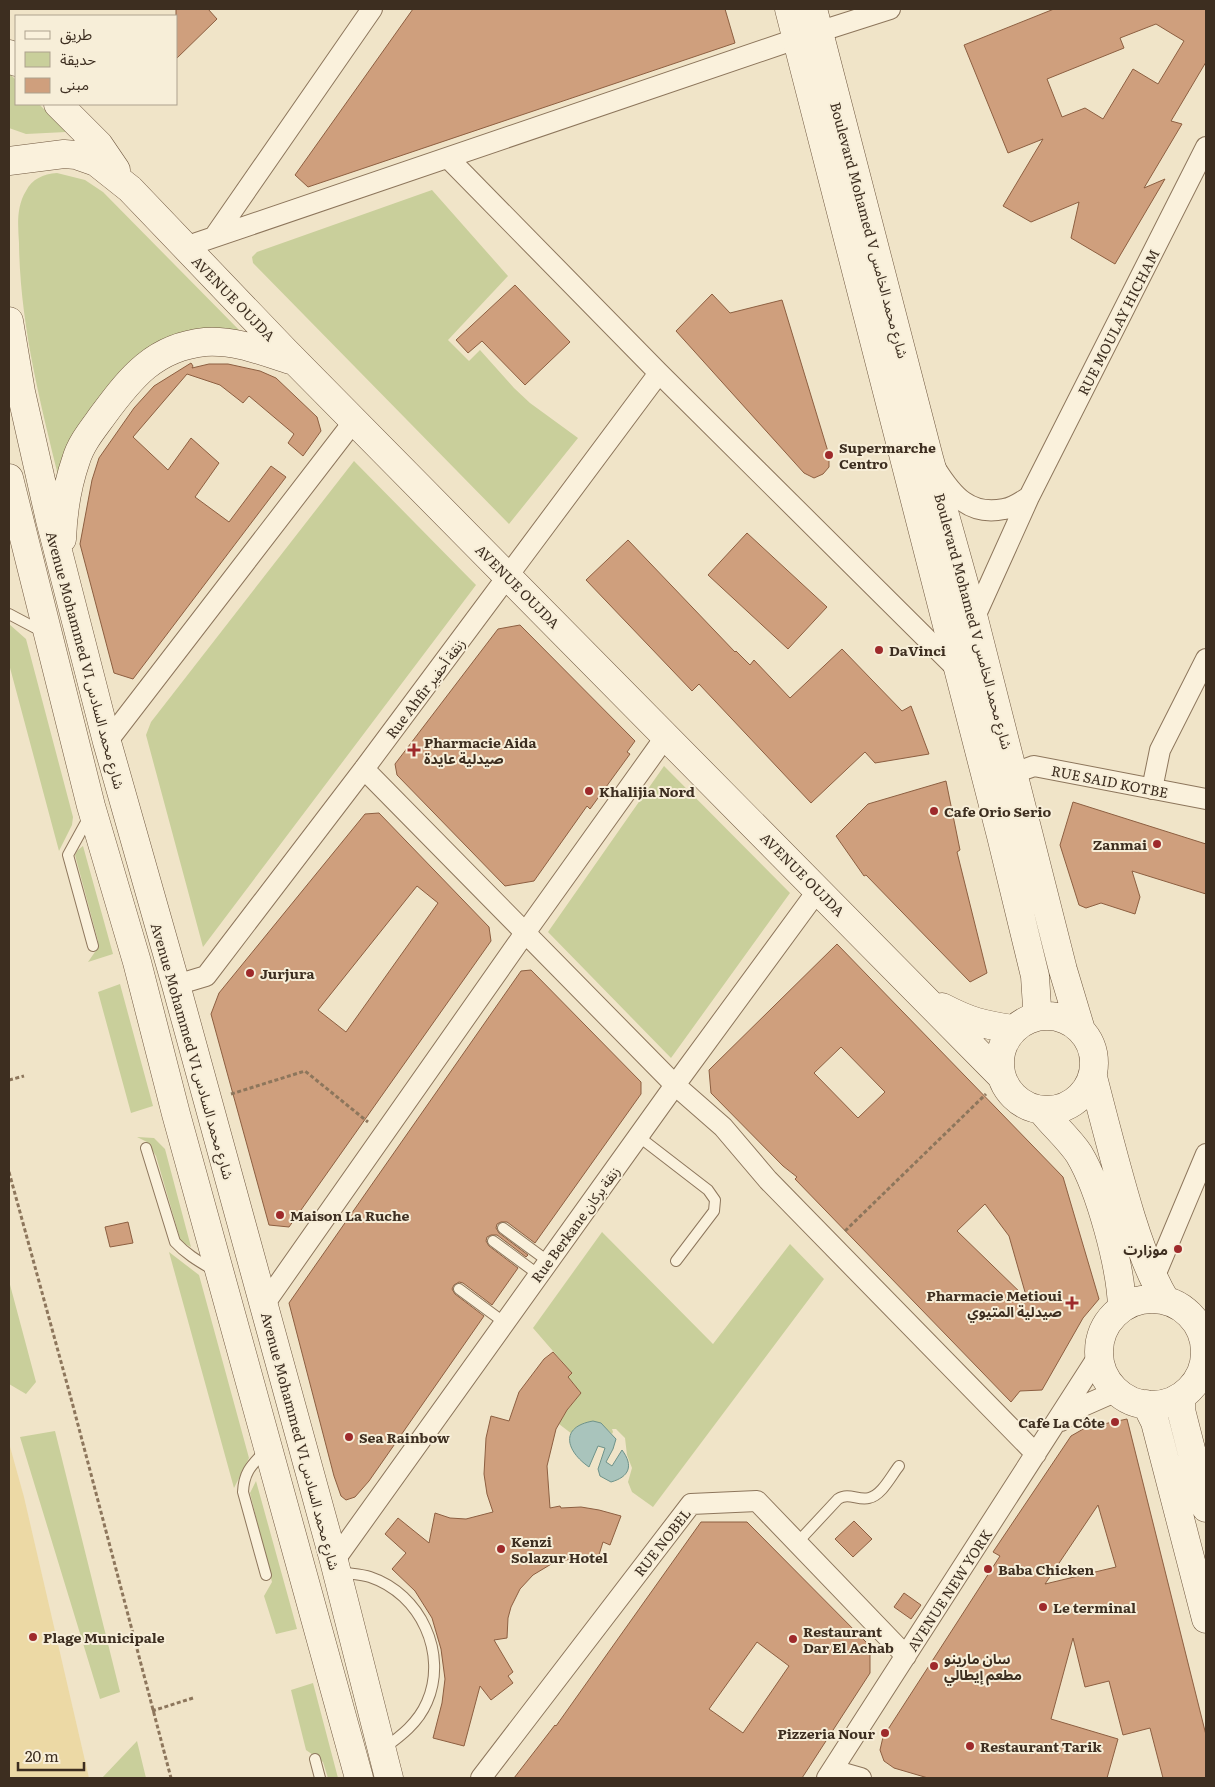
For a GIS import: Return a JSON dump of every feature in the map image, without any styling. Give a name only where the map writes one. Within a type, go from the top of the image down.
[{"type":"main road","name":"Boulevard Mohamed V شارع محمد الخامس","points":[[789,9],[810,26],[974,619],[1063,970],[1081,1030]]},
{"type":"main road","name":"Boulevard Mohamed V شارع محمد الخامس","points":[[810,26],[958,670],[1035,976],[1037,1007],[1024,1023]]},
{"type":"main road","points":[[59,105],[99,145],[130,189]]},
{"type":"main road","name":"AVENUE OUJDA","points":[[9,162],[58,155],[76,156],[96,162],[130,189],[296,362],[925,998],[995,1083]]},
{"type":"main road","name":"Avenue Mohammed VI شارع محمد السادس","points":[[9,320],[21,392],[50,520],[107,742],[336,1566],[389,1778]]},
{"type":"main road","points":[[61,563],[66,496],[76,459],[88,435],[115,399],[144,366],[176,348],[212,342],[231,342],[296,362]]},
{"type":"main road","name":"Avenue Mohammed VI شارع محمد السادس","points":[[9,478],[92,810],[137,962],[176,1114],[359,1778]]},
{"type":"main road","points":[[925,998],[966,1020],[990,1026],[1024,1023],[1052,1016],[1068,1020],[1081,1030],[1089,1040],[1095,1064],[1093,1077],[1087,1089],[1078,1100],[1066,1107],[1052,1111],[1042,1110],[1020,1103],[1005,1086],[995,1083],[1001,1051],[1006,1039],[1024,1023]]},
{"type":"main road","points":[[1093,1077],[1122,1186],[1140,1243],[1160,1289],[1192,1317],[1200,1330],[1205,1345],[1205,1360],[1200,1374],[1192,1387],[1181,1397],[1158,1405],[1146,1404],[1125,1398],[1116,1391],[1105,1374],[1099,1355],[1101,1337],[1109,1321],[1122,1308],[1136,1301],[1151,1299],[1160,1289]]},
{"type":"main road","points":[[1042,1110],[1078,1152],[1089,1174],[1115,1260],[1122,1308]]},
{"type":"main road","points":[[1181,1397],[1181,1410],[1206,1508]]},
{"type":"main road","points":[[1146,1404],[1155,1422],[1206,1619]]},
{"type":"street","points":[[214,237],[372,9]]},
{"type":"street","points":[[185,247],[449,158],[810,26],[890,9]]},
{"type":"street","name":"RUE MOULAY HICHAM","points":[[974,619],[1029,497],[1206,147]]},
{"type":"street","points":[[449,158],[659,373],[958,670]]},
{"type":"street","name":"Rue Ahfir زنقة أحفير","points":[[176,985],[206,976],[364,769],[659,373]]},
{"type":"street","points":[[107,742],[354,421]]},
{"type":"street","points":[[929,458],[946,484],[960,500],[975,509],[1006,509],[1029,497]]},
{"type":"street","points":[[1152,789],[1160,750],[1206,659]]},
{"type":"street","points":[[264,1306],[525,933],[666,736]]},
{"type":"street","name":"RUE SAID KOTBE","points":[[1014,772],[1034,766],[1206,800]]},
{"type":"street","points":[[364,769],[675,1086],[724,1127],[768,1180],[1036,1454]]},
{"type":"street","name":"Rue Berkane زنقة بركان","points":[[336,1566],[638,1136],[818,890]]},
{"type":"street","points":[[1160,1289],[1206,1154]]},
{"type":"street","name":"AVENUE NEW YORK","points":[[830,1774],[1099,1355]]},
{"type":"street","name":"AVENUE NEW YORK","points":[[1054,1427],[1083,1406],[1116,1391]]},
{"type":"street","name":"RUE NOBEL","points":[[481,1778],[691,1504],[757,1501],[906,1656]]},
{"type":"street","points":[[830,1774],[860,1778]]},
{"type":"lane","points":[[9,614],[49,634]]},
{"type":"lane","points":[[92,810],[68,856],[93,946]]},
{"type":"lane","points":[[638,1136],[708,1190],[715,1200],[714,1211],[676,1261]]},
{"type":"lane","points":[[146,1148],[175,1242],[195,1260],[220,1273]]},
{"type":"lane","points":[[503,1228],[544,1268]]},
{"type":"lane","points":[[493,1241],[544,1268]]},
{"type":"lane","points":[[459,1289],[505,1323]]},
{"type":"lane","points":[[266,1575],[243,1492],[244,1480],[251,1466],[268,1448]]},
{"type":"lane","points":[[797,1543],[838,1499],[846,1496],[863,1499],[875,1496],[899,1466]]},
{"type":"lane","points":[[336,1566],[371,1578],[398,1592],[420,1614],[432,1642],[435,1672],[427,1702],[411,1728],[382,1749]]},
{"type":"lane","points":[[315,1759],[320,1778]]},
{"type":"path","points":[[227,1096],[305,1071],[372,1126]]},
{"type":"path","points":[[9,1080],[24,1076]]},
{"type":"path","points":[[839,1237],[995,1083]]},
{"type":"path","points":[[9,1172],[171,1778]]},
{"type":"path","points":[[152,1711],[193,1698]]},
{"type":"green space","points":[[9,73],[15,79],[15,105],[40,105],[66,132],[26,134],[9,128]]},
{"type":"green space","points":[[57,173],[85,180],[103,192],[244,335],[191,334],[59,479],[38,392],[27,333],[20,273],[18,223],[21,203],[31,183],[38,178]]},
{"type":"green space","points":[[432,190],[508,276],[448,340],[469,361],[480,350],[530,403],[578,438],[509,524],[253,263],[252,257],[257,252]]},
{"type":"green space","points":[[354,461],[476,585],[203,947],[146,735],[151,722]]},
{"type":"green space","points":[[9,624],[26,639],[73,817],[72,825],[59,851],[9,664]]},
{"type":"green space","points":[[664,766],[790,893],[671,1058],[548,932]]},
{"type":"green space","points":[[83,846],[113,954],[88,962],[97,949],[98,941],[75,855]]},
{"type":"green space","points":[[120,984],[153,1106],[131,1113],[98,992]]},
{"type":"green space","points":[[137,1137],[154,1138],[165,1149],[191,1247],[181,1242],[156,1156],[147,1142]]},
{"type":"green space","points":[[602,1232],[713,1344],[790,1244],[824,1279],[653,1507],[632,1492],[628,1482],[632,1468],[627,1455],[625,1438],[616,1429],[612,1429],[612,1434],[608,1430],[575,1429],[572,1434],[559,1424],[567,1410],[581,1393],[568,1377],[572,1373],[533,1328]]},
{"type":"green space","points":[[169,1252],[199,1275],[249,1458],[234,1488]]},
{"type":"green space","points":[[9,1281],[36,1382],[26,1394],[9,1384]]},
{"type":"green space","points":[[55,1431],[120,1692],[100,1699],[20,1437]]},
{"type":"green space","points":[[256,1481],[297,1629],[276,1634],[264,1596],[272,1582],[250,1493]]},
{"type":"green space","points":[[313,1683],[338,1778],[328,1778],[323,1762],[306,1750],[291,1690]]},
{"type":"green space","points":[[137,1741],[146,1778],[102,1778]]},
{"type":"sand","name":"Plage Municipale","points":[[9,1443],[24,1497],[89,1778],[9,1778]]},
{"type":"water","points":[[593,1421],[601,1423],[616,1439],[606,1462],[612,1466],[622,1450],[626,1456],[629,1466],[628,1470],[626,1474],[617,1480],[611,1482],[600,1476],[598,1469],[605,1448],[598,1446],[589,1467],[581,1461],[571,1447],[571,1434],[575,1428]]},
{"type":"building","points":[[176,9],[208,9],[217,19],[178,57],[178,15],[176,15]]},
{"type":"building","points":[[413,9],[725,9],[735,43],[308,187],[295,175]]},
{"type":"building","points":[[1054,9],[1206,9],[1206,62],[1171,121],[1182,124],[1144,188],[1165,179],[1115,264],[1071,238],[1079,202],[1031,222],[1003,206],[1043,139],[1008,153],[964,45]],"holes":[[[1156,24],[1184,41],[1158,84],[1133,69],[1103,119],[1085,108],[1062,117],[1047,79],[1124,48],[1120,38]]]},
{"type":"building","points":[[515,285],[570,342],[525,385],[482,341],[468,353],[456,340]]},
{"type":"building","points":[[712,294],[730,313],[782,300],[829,455],[829,467],[823,474],[814,478],[804,473],[676,331]]},
{"type":"building","points":[[191,363],[192,368],[209,364],[228,364],[260,371],[276,378],[317,417],[321,431],[303,456],[288,443],[294,434],[249,396],[243,403],[220,385],[187,374],[133,437],[168,470],[191,438],[219,463],[195,497],[229,522],[271,466],[286,477],[133,679],[114,673],[80,544],[92,480],[99,458],[134,408],[154,386]]},
{"type":"building","points":[[747,533],[827,607],[788,649],[708,575]]},
{"type":"building","points":[[628,540],[735,652],[750,665],[754,660],[790,698],[842,649],[902,711],[911,706],[929,754],[875,763],[865,752],[811,803],[699,684],[692,691],[586,580]]},
{"type":"building","points":[[520,625],[635,741],[627,752],[630,754],[590,809],[587,806],[534,881],[505,886],[397,775],[395,764],[498,629]]},
{"type":"building","points":[[946,781],[960,850],[957,852],[987,973],[970,982],[866,875],[864,876],[836,836],[868,804]]},
{"type":"building","points":[[1073,802],[1206,844],[1206,894],[1132,871],[1140,897],[1135,914],[1101,903],[1086,908],[1079,905],[1060,845]]},
{"type":"building","points":[[379,813],[489,927],[491,941],[289,1227],[269,1225],[211,1014],[219,993],[365,814]],"holes":[[[417,886],[438,903],[346,1032],[318,1010]]]},
{"type":"building","points":[[837,944],[1063,1177],[1099,1299],[1083,1318],[1042,1390],[1020,1391],[1011,1402],[795,1179],[797,1177],[783,1166],[711,1093],[709,1070]],"holes":[[[841,1047],[885,1092],[858,1118],[814,1073]],[[985,1204],[1009,1236],[1027,1299],[957,1231]]]},
{"type":"building","points":[[531,970],[641,1082],[641,1094],[535,1243],[507,1222],[497,1224],[496,1228],[499,1233],[528,1255],[526,1257],[497,1235],[487,1237],[486,1241],[489,1246],[518,1268],[492,1305],[463,1283],[459,1282],[454,1285],[452,1289],[455,1294],[484,1316],[369,1481],[355,1497],[346,1500],[341,1496],[334,1476],[289,1303],[521,971]]},
{"type":"building","points":[[128,1222],[133,1243],[110,1247],[105,1227]]},
{"type":"building","name":"Kenzi Solazur Hotel","points":[[553,1352],[572,1373],[568,1377],[581,1393],[567,1410],[556,1429],[547,1466],[550,1508],[560,1506],[561,1508],[581,1507],[621,1516],[610,1545],[603,1542],[597,1561],[575,1558],[553,1563],[533,1575],[520,1589],[508,1618],[507,1638],[494,1640],[513,1672],[508,1676],[513,1683],[491,1700],[480,1686],[464,1746],[433,1738],[442,1703],[445,1679],[441,1649],[432,1618],[415,1591],[392,1569],[406,1553],[385,1534],[398,1518],[429,1543],[435,1513],[450,1518],[466,1519],[493,1512],[487,1494],[484,1474],[486,1438],[491,1416],[509,1421],[519,1392],[544,1359]]},
{"type":"building","points":[[1127,1419],[1206,1735],[1206,1778],[1163,1778],[1150,1728],[1123,1735],[1109,1681],[1085,1687],[1073,1638],[1051,1719],[1118,1739],[1107,1778],[928,1778],[894,1768],[884,1761],[880,1750],[883,1737],[1000,1556],[993,1552],[1071,1436],[1085,1428]],"holes":[[[1098,1505],[1116,1567],[1045,1584]]]},
{"type":"building","points":[[854,1521],[872,1539],[853,1557],[835,1539]]},
{"type":"building","points":[[701,1522],[747,1522],[870,1646],[870,1673],[802,1778],[514,1778],[556,1726]],"holes":[[[757,1642],[789,1666],[743,1733],[709,1709]]]},
{"type":"building","points":[[904,1593],[921,1605],[911,1619],[894,1607]]},
{"type":"place","name":"Supermarche Centro","points":[[829,455]]},
{"type":"place","name":"DaVinci","points":[[879,650]]},
{"type":"place","name":"Pharmacie Aida صيدلية عايدة","points":[[414,750]]},
{"type":"place","name":"Khalijia Nord","points":[[589,791]]},
{"type":"place","name":"Cafe Orio Serio","points":[[934,811]]},
{"type":"place","name":"Zanmai","points":[[1157,844]]},
{"type":"place","name":"Jurjura","points":[[250,973]]},
{"type":"place","name":"Maison La Ruche","points":[[280,1215]]},
{"type":"place","name":"موزارت","points":[[1178,1249]]},
{"type":"place","name":"Pharmacie Metioui صيدلية المتيوي","points":[[1072,1303]]},
{"type":"place","name":"Cafe La Côte","points":[[1115,1422]]},
{"type":"place","name":"Sea Rainbow","points":[[349,1437]]},
{"type":"place","name":"Kenzi Solazur Hotel","points":[[501,1549]]},
{"type":"place","name":"Baba Chicken","points":[[988,1569]]},
{"type":"place","name":"Le terminal","points":[[1043,1607]]},
{"type":"place","name":"Plage Municipale","points":[[33,1637]]},
{"type":"place","name":"Restaurant Dar El Achab","points":[[793,1639]]},
{"type":"place","name":"سان مارينو مطعم إيطالي","points":[[934,1666]]},
{"type":"place","name":"Pizzeria Nour","points":[[885,1733]]},
{"type":"place","name":"Restaurant Tarik","points":[[970,1746]]}]
